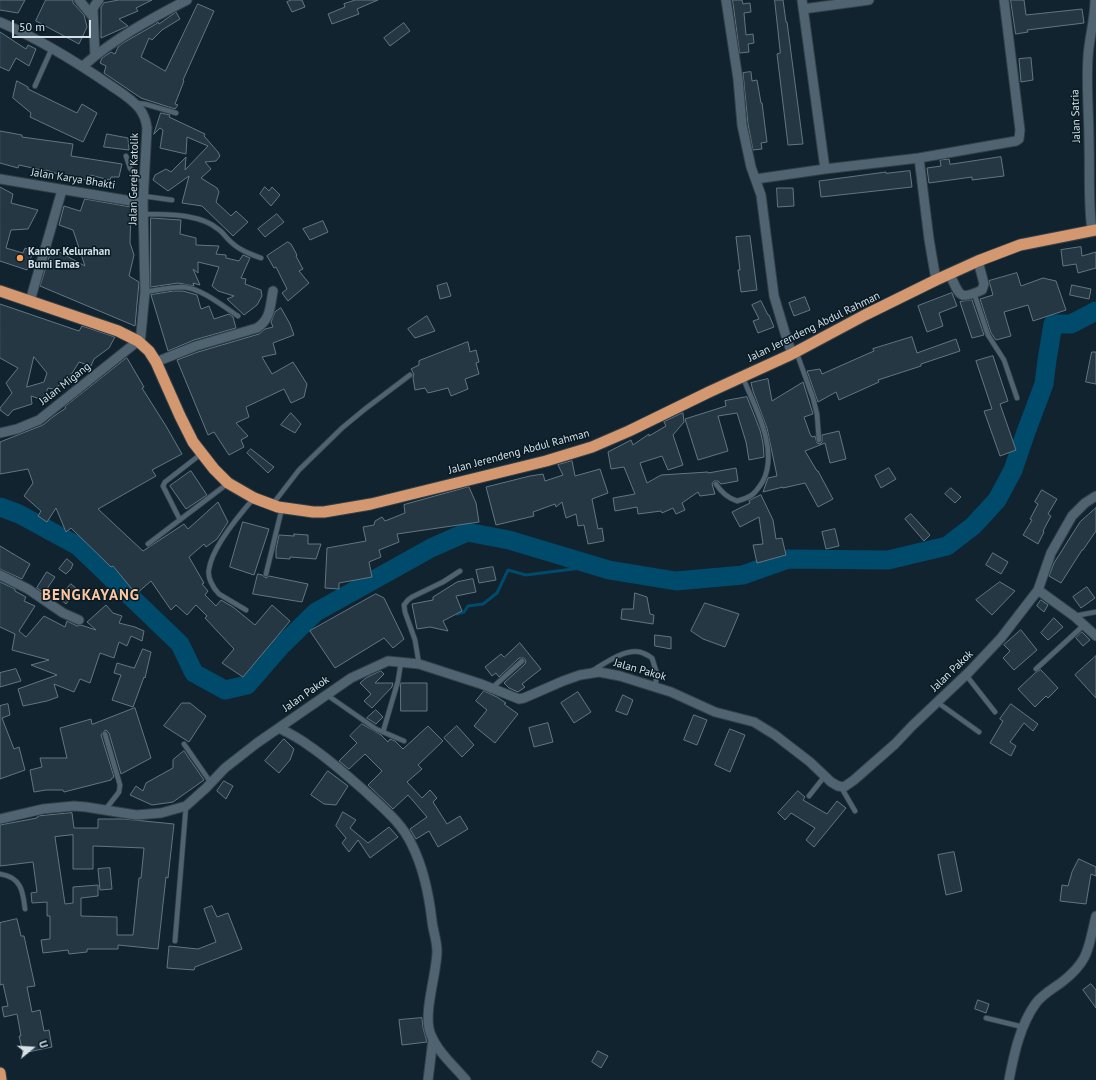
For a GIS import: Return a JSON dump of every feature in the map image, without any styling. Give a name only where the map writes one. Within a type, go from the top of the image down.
[{"type":"highway","name":"Jalan Jerendeng Abdul Rahman","points":[[0,291],[118,331],[139,343],[156,362],[193,442],[201,454],[228,483],[254,498],[277,506],[313,512],[332,511],[352,508],[546,461],[592,447],[794,353],[936,280],[950,275],[978,261],[1020,245],[1094,231]]},
{"type":"highway","points":[[0,1073],[1,1080]]},
{"type":"street","points":[[79,0],[93,17]]},
{"type":"street","points":[[94,56],[93,17],[95,4],[99,0]]},
{"type":"street","points":[[726,0],[738,79],[742,125],[751,167],[762,201],[774,296],[785,333],[794,353]]},
{"type":"street","points":[[825,169],[803,4],[869,0]]},
{"type":"street","points":[[756,179],[919,158],[1016,142],[1019,139],[1020,130],[1004,0]]},
{"type":"street","name":"Jalan Satria","points":[[1094,231],[1089,206],[1087,76],[1088,55],[1095,16],[1095,0]]},
{"type":"street","points":[[83,66],[115,41],[184,1]]},
{"type":"street","name":"Jalan Gereja Katolik","points":[[0,22],[52,48],[83,66],[135,103],[144,116],[147,128],[143,199],[145,292],[139,343]]},
{"type":"street","points":[[919,158],[929,239],[936,280]]},
{"type":"street","name":"Jalan Karya Bhakti","points":[[0,179],[62,190],[143,199]]},
{"type":"street","points":[[30,301],[62,190]]},
{"type":"street","points":[[950,275],[959,293],[964,297],[982,290],[984,284],[978,261]]},
{"type":"street","points":[[156,362],[196,346],[256,328],[264,322],[267,317],[272,291]]},
{"type":"street","name":"Jalan Migang","points":[[0,434],[39,420],[139,343]]},
{"type":"street","name":"Jalan Pakok","points":[[0,819],[43,809],[74,806],[136,815],[161,813],[186,806],[225,768],[257,743],[351,678],[391,660],[423,665],[522,699],[563,681],[589,673],[599,672],[620,676],[671,692],[711,711],[745,719],[764,727],[810,762],[824,777],[841,787],[846,786],[874,763],[966,675],[1001,638],[1038,590],[1051,553],[1063,530],[1077,510],[1096,496]]},
{"type":"street","points":[[0,575],[28,589],[63,613],[79,620]]},
{"type":"street","points":[[1038,590],[1074,616],[1096,636]]},
{"type":"street","points":[[279,728],[307,744],[350,778],[393,817],[412,844],[420,863],[428,893],[437,950],[435,976],[429,1002],[429,1028],[433,1039],[466,1080]]},
{"type":"street","points":[[1009,1080],[1012,1063],[1023,1027],[1038,1001],[1066,978],[1082,962],[1088,950],[1096,919]]},
{"type":"street","points":[[428,1080],[433,1039]]},
{"type":"lane","points":[[35,86],[52,48]]},
{"type":"lane","points":[[135,103],[145,104],[176,113]]},
{"type":"lane","points":[[126,156],[130,168],[144,184]]},
{"type":"lane","points":[[143,199],[172,200]]},
{"type":"lane","points":[[144,214],[200,220],[219,229],[230,242],[242,250],[261,258]]},
{"type":"lane","points":[[145,292],[183,287],[193,289],[238,316]]},
{"type":"lane","points":[[974,293],[988,335],[1004,360],[1017,398]]},
{"type":"lane","points":[[794,353],[813,398],[817,414],[819,440]]},
{"type":"lane","points":[[266,574],[277,506],[299,470],[342,428],[410,375]]},
{"type":"lane","points":[[716,484],[719,489],[730,498],[737,501],[745,499],[752,496],[757,491],[768,469],[769,462],[765,434],[742,376]]},
{"type":"lane","points":[[180,520],[163,486],[165,482],[201,454]]},
{"type":"lane","points":[[148,544],[228,483]]},
{"type":"lane","points":[[246,610],[215,591],[208,570],[215,553],[234,522],[254,498]]},
{"type":"lane","points":[[423,665],[404,605],[412,597],[443,582],[460,571]]},
{"type":"lane","points":[[1074,616],[1096,612]]},
{"type":"lane","points":[[1036,670],[1084,624]]},
{"type":"lane","points":[[589,673],[619,656],[630,652],[641,652],[652,658],[657,674],[655,687]]},
{"type":"lane","points":[[492,688],[522,661]]},
{"type":"lane","points":[[383,732],[398,681],[401,662]]},
{"type":"lane","points":[[966,675],[995,712]]},
{"type":"lane","points":[[327,695],[366,722],[404,742]]},
{"type":"lane","points":[[937,702],[979,732]]},
{"type":"lane","points":[[105,734],[120,785],[119,792],[105,810]]},
{"type":"lane","points":[[184,744],[211,782]]},
{"type":"lane","points":[[809,796],[824,777]]},
{"type":"lane","points":[[841,787],[855,811]]},
{"type":"lane","points":[[175,941],[186,806]]},
{"type":"lane","points":[[0,874],[8,875],[19,882],[24,895],[25,909]]},
{"type":"lane","points":[[986,1018],[1023,1027]]},
{"type":"building","points":[[0,0],[25,0],[18,13],[0,10]]},
{"type":"building","points":[[46,0],[73,0],[73,3],[84,15],[87,27],[79,44],[36,21]]},
{"type":"building","points":[[119,0],[152,0],[136,8],[138,11],[119,19],[128,26],[101,38],[101,7],[104,3]]},
{"type":"building","points":[[292,0],[302,0],[305,7],[292,12],[287,2]]},
{"type":"building","points":[[356,0],[378,0],[357,9],[359,14],[332,24],[328,14],[345,7],[344,4]]},
{"type":"building","points":[[733,0],[742,0],[743,4],[750,3],[751,12],[744,13],[746,35],[753,34],[754,43],[748,44],[749,52],[740,53]]},
{"type":"building","points":[[775,0],[783,0],[803,144],[788,145],[777,54],[780,53]]},
{"type":"building","points":[[1011,0],[1024,0],[1026,15],[1082,9],[1084,23],[1027,30],[1028,32],[1016,34]]},
{"type":"building","points":[[198,4],[214,11],[183,80],[184,81],[175,104],[178,105],[175,109],[141,98],[104,73],[106,66],[100,63],[102,58],[111,52],[115,54],[118,47],[123,43],[158,22],[159,24],[176,12],[180,19],[162,30],[152,40],[149,38],[141,57],[165,71]]},
{"type":"building","points":[[404,23],[410,31],[390,46],[384,38]]},
{"type":"building","points":[[0,32],[26,49],[28,45],[36,49],[29,66],[16,58],[9,71],[0,67]]},
{"type":"building","points":[[1031,58],[1033,80],[1021,82],[1019,59]]},
{"type":"building","points":[[751,72],[752,81],[757,80],[762,103],[767,142],[761,143],[762,149],[753,150],[748,124],[743,73]]},
{"type":"building","points":[[17,81],[28,87],[28,89],[77,113],[82,104],[97,113],[83,142],[30,117],[31,113],[13,98]]},
{"type":"building","points":[[161,113],[170,115],[169,117],[205,134],[204,136],[218,152],[220,156],[216,161],[205,162],[211,169],[201,178],[217,188],[219,192],[216,202],[231,216],[236,211],[248,222],[233,236],[202,206],[182,203],[189,176],[168,191],[153,180],[155,175],[166,169],[171,172],[186,157],[185,170],[208,146],[187,137],[186,154],[160,148],[163,130],[160,128],[154,134]]},
{"type":"building","points":[[0,131],[22,135],[22,137],[73,144],[71,156],[122,164],[119,177],[111,177],[110,180],[90,175],[89,180],[79,179],[46,170],[19,165],[18,168],[0,163]]},
{"type":"building","points":[[107,134],[128,138],[129,150],[104,147]]},
{"type":"building","points":[[1001,157],[1004,176],[972,180],[972,177],[929,183],[927,168],[941,166],[940,160],[949,159],[950,164]]},
{"type":"building","points":[[910,171],[912,187],[821,197],[819,181],[886,172]]},
{"type":"building","points":[[0,187],[13,194],[11,203],[38,210],[28,229],[11,230],[6,248],[23,253],[25,248],[33,251],[27,270],[0,261]]},
{"type":"building","points":[[265,187],[269,191],[272,187],[280,195],[271,206],[260,194]]},
{"type":"building","points":[[777,188],[793,188],[794,206],[778,207]]},
{"type":"building","points":[[85,199],[131,207],[130,243],[134,255],[129,276],[139,282],[135,326],[40,286],[52,248],[85,266],[73,230],[59,225],[64,206],[80,211]]},
{"type":"building","points":[[277,214],[284,222],[265,237],[258,229]]},
{"type":"building","points":[[151,218],[181,220],[180,234],[196,238],[196,245],[219,246],[216,254],[226,255],[226,258],[239,261],[243,255],[250,258],[241,278],[246,279],[245,284],[261,290],[262,296],[257,305],[244,315],[227,299],[234,296],[218,291],[212,286],[219,267],[198,262],[198,273],[193,269],[200,285],[193,283],[194,286],[178,283],[151,287]]},
{"type":"building","points":[[323,221],[328,232],[310,240],[303,229]]},
{"type":"building","points":[[750,236],[757,290],[741,292],[736,237]]},
{"type":"building","points":[[288,242],[291,244],[303,269],[299,271],[309,283],[288,301],[282,293],[287,289],[276,267],[274,268],[267,256]]},
{"type":"building","points":[[1081,247],[1082,256],[1096,252],[1096,268],[1078,273],[1076,264],[1063,266],[1061,250]]},
{"type":"building","points":[[1017,273],[1021,286],[1043,278],[1056,281],[1066,310],[1033,321],[1028,305],[1004,312],[1011,336],[996,340],[991,333],[980,299],[993,295],[989,281]]},
{"type":"building","points":[[447,283],[451,296],[440,299],[437,286]]},
{"type":"building","points":[[1072,285],[1091,289],[1089,299],[1070,295]]},
{"type":"building","points":[[183,291],[197,295],[201,309],[209,306],[214,319],[229,314],[233,317],[236,328],[194,340],[168,351],[151,295]]},
{"type":"building","points":[[952,293],[957,306],[939,313],[943,326],[927,332],[918,306]]},
{"type":"building","points":[[805,297],[810,310],[794,316],[789,303]]},
{"type":"building","points":[[972,300],[984,335],[972,338],[960,302]]},
{"type":"building","points":[[761,301],[774,327],[758,333],[753,321],[759,319],[752,305]]},
{"type":"building","points":[[0,304],[79,331],[82,326],[115,337],[109,348],[94,359],[91,366],[79,362],[68,380],[53,389],[48,388],[43,400],[31,396],[32,404],[13,410],[8,416],[0,410],[0,408],[12,393],[6,383],[18,368],[0,358]],"holes":[[[34,357],[47,373],[44,382],[27,387]]]},
{"type":"building","points":[[281,308],[294,335],[273,343],[276,354],[262,357],[272,374],[293,362],[307,384],[304,397],[291,403],[284,389],[246,407],[249,417],[236,423],[248,436],[241,440],[244,447],[229,455],[214,432],[208,435],[177,360],[198,352],[259,334],[265,329],[273,327],[271,322],[275,312]]},
{"type":"building","points":[[427,316],[435,331],[415,338],[408,329]]},
{"type":"building","points":[[912,337],[917,353],[956,339],[960,351],[878,380],[879,382],[839,400],[836,392],[818,402],[807,371],[820,369],[822,374],[874,351],[873,349]]},
{"type":"building","points":[[468,342],[470,352],[476,350],[479,362],[476,363],[479,374],[465,379],[468,389],[451,396],[448,388],[428,393],[425,388],[415,390],[413,378],[414,374],[411,369],[419,365],[419,361]]},
{"type":"building","points":[[1092,352],[1096,352],[1096,384],[1086,382]]},
{"type":"building","points":[[993,356],[1008,401],[1000,404],[1016,450],[1000,456],[984,411],[992,409],[976,361]]},
{"type":"building","points":[[127,358],[144,387],[142,388],[182,454],[152,470],[156,476],[98,509],[143,551],[184,524],[188,529],[218,502],[228,522],[217,539],[206,547],[204,544],[189,557],[204,583],[202,584],[208,591],[205,595],[216,606],[221,600],[233,607],[255,625],[272,605],[290,621],[243,677],[222,663],[234,649],[205,618],[207,616],[196,605],[187,615],[176,605],[171,610],[151,581],[136,594],[113,566],[111,567],[71,528],[66,532],[56,508],[47,522],[38,516],[41,511],[24,496],[33,483],[28,469],[0,474],[0,442],[43,425]]},
{"type":"building","points":[[768,379],[772,401],[803,382],[813,414],[804,417],[810,434],[812,437],[815,436],[817,443],[820,444],[822,442],[822,435],[839,431],[846,459],[830,463],[825,443],[805,451],[833,499],[818,507],[805,483],[763,492],[768,478],[777,476],[767,428],[751,383]]},
{"type":"building","points":[[747,397],[760,430],[764,457],[749,460],[746,442],[737,413],[718,416],[728,451],[698,460],[685,419],[726,406],[725,401]]},
{"type":"building","points":[[291,413],[301,424],[295,433],[281,425]]},
{"type":"building","points":[[683,413],[684,422],[673,435],[683,465],[668,470],[662,456],[640,463],[647,483],[661,475],[708,473],[736,468],[738,481],[721,484],[718,481],[714,481],[712,484],[715,494],[700,496],[698,492],[682,503],[685,510],[676,514],[673,508],[662,513],[661,511],[638,514],[637,507],[615,511],[613,498],[635,494],[624,467],[611,469],[608,452],[631,440],[633,445],[649,434],[649,436],[666,426],[664,422]]},
{"type":"building","points":[[251,449],[274,467],[268,473],[247,453]]},
{"type":"building","points":[[572,461],[575,476],[600,469],[608,493],[592,499],[598,529],[602,528],[604,541],[588,544],[584,525],[578,526],[576,514],[566,518],[562,502],[556,507],[555,504],[533,512],[534,516],[496,525],[486,487],[543,474],[545,481],[563,475],[558,465]]},
{"type":"building","points":[[889,468],[896,479],[881,488],[875,476]]},
{"type":"building","points":[[191,471],[207,495],[186,509],[170,486]]},
{"type":"building","points":[[469,487],[476,503],[479,522],[397,534],[399,542],[379,550],[381,557],[369,562],[372,577],[339,583],[339,589],[325,588],[327,548],[366,541],[363,527],[374,525],[375,521],[382,517],[385,521],[405,513],[404,505]]},
{"type":"building","points":[[951,488],[961,497],[955,503],[945,494]]},
{"type":"building","points":[[1042,490],[1057,499],[1048,514],[1051,516],[1038,544],[1023,535],[1032,520],[1030,519],[1038,504],[1035,502]]},
{"type":"building","points":[[761,495],[773,520],[776,539],[782,538],[786,555],[757,563],[753,545],[763,544],[759,517],[740,527],[732,512],[750,503],[749,501]]},
{"type":"building","points":[[1096,508],[1096,531],[1061,583],[1049,576],[1054,563],[1080,522]]},
{"type":"building","points":[[911,514],[930,535],[924,541],[905,519]]},
{"type":"building","points":[[243,522],[269,529],[254,575],[230,567]]},
{"type":"building","points":[[835,529],[839,546],[826,549],[822,532]]},
{"type":"building","points":[[294,534],[308,535],[308,544],[321,544],[316,559],[290,557],[290,559],[276,558],[279,535],[294,536]]},
{"type":"building","points":[[0,546],[30,564],[22,579],[0,569]]},
{"type":"building","points":[[993,553],[1008,562],[1001,574],[986,565]]},
{"type":"building","points":[[67,559],[73,564],[71,569],[66,574],[59,569]]},
{"type":"building","points":[[493,567],[496,580],[479,583],[476,570]]},
{"type":"building","points":[[47,572],[55,577],[44,593],[37,588]]},
{"type":"building","points":[[258,574],[266,578],[269,576],[308,584],[302,602],[253,594]]},
{"type":"building","points":[[473,579],[476,592],[456,596],[462,611],[443,621],[448,631],[430,627],[417,629],[412,604],[433,600],[433,597],[457,582]]},
{"type":"building","points":[[0,582],[15,589],[15,591],[26,597],[24,601],[35,606],[19,631],[26,637],[44,616],[65,627],[67,621],[77,626],[81,625],[96,630],[87,622],[106,605],[113,613],[122,616],[119,623],[144,631],[142,641],[131,636],[127,646],[119,642],[114,658],[100,653],[90,683],[80,679],[74,692],[54,684],[58,697],[23,706],[18,689],[57,675],[31,665],[49,660],[12,650],[15,634],[0,627]]},
{"type":"building","points":[[1000,582],[1015,591],[992,615],[976,600]]},
{"type":"building","points":[[71,584],[77,589],[66,604],[59,598]]},
{"type":"building","points":[[1087,587],[1095,598],[1081,608],[1073,597]]},
{"type":"building","points":[[635,593],[647,597],[650,614],[654,615],[653,624],[621,619],[622,609],[633,609]]},
{"type":"building","points":[[376,594],[384,598],[404,639],[393,648],[384,638],[335,668],[310,631]]},
{"type":"building","points":[[1041,600],[1048,605],[1044,612],[1037,606]]},
{"type":"building","points":[[705,603],[739,614],[725,647],[703,639],[691,631]]},
{"type":"building","points":[[1054,618],[1063,627],[1048,640],[1041,633]]},
{"type":"building","points":[[1021,630],[1037,650],[1014,670],[1003,658],[1010,651],[1004,645]]},
{"type":"building","points":[[1082,632],[1090,640],[1083,646],[1076,638]]},
{"type":"building","points":[[655,635],[671,637],[671,649],[655,646]]},
{"type":"building","points":[[520,643],[541,669],[522,684],[525,687],[518,692],[509,688],[504,683],[525,664],[526,661],[524,658],[519,658],[499,677],[496,673],[492,676],[485,667],[501,654],[504,657]]},
{"type":"building","points":[[143,649],[151,652],[145,678],[144,677],[133,707],[112,700],[121,675],[114,673],[117,663],[134,668]]},
{"type":"building","points":[[1096,656],[1096,698],[1075,675]]},
{"type":"building","points":[[16,669],[21,681],[0,687],[0,673]]},
{"type":"building","points":[[1041,670],[1058,688],[1048,698],[1046,696],[1035,707],[1018,689],[1035,673]]},
{"type":"building","points":[[381,671],[384,674],[375,683],[393,683],[392,687],[372,708],[364,701],[371,694],[360,683],[366,678]]},
{"type":"building","points":[[401,683],[427,683],[427,711],[401,711]]},
{"type":"building","points":[[484,691],[506,703],[504,704],[518,714],[495,743],[474,726],[487,710],[476,701]]},
{"type":"building","points":[[578,692],[591,712],[574,723],[561,703]]},
{"type":"building","points":[[623,695],[633,700],[627,715],[616,711]]},
{"type":"building","points":[[182,703],[190,703],[206,716],[189,742],[164,726]]},
{"type":"building","points":[[8,704],[10,715],[2,718],[14,749],[19,747],[25,770],[0,779],[0,706]]},
{"type":"building","points":[[1011,704],[1038,724],[1033,731],[1024,723],[1010,742],[1016,746],[1011,756],[990,743],[1003,721],[1000,719]]},
{"type":"building","points":[[135,708],[151,758],[121,774],[109,733],[106,730],[101,735],[114,777],[111,780],[64,792],[63,790],[46,790],[34,792],[30,770],[42,767],[40,758],[67,758],[60,728],[91,719],[92,724]]},
{"type":"building","points":[[376,710],[383,717],[376,724],[367,718]]},
{"type":"building","points":[[694,715],[707,720],[697,745],[684,740]]},
{"type":"building","points":[[548,723],[553,742],[534,747],[529,728]]},
{"type":"building","points":[[362,724],[381,735],[388,742],[390,739],[395,741],[403,749],[428,726],[443,741],[418,765],[422,769],[407,782],[422,798],[430,790],[437,798],[433,802],[447,824],[460,816],[468,829],[438,847],[429,831],[416,839],[410,829],[427,817],[408,795],[393,809],[368,785],[382,771],[365,754],[349,769],[339,761],[357,743],[350,736]]},
{"type":"building","points":[[457,726],[474,745],[462,757],[444,738]]},
{"type":"building","points":[[730,729],[745,735],[730,772],[715,765]]},
{"type":"building","points":[[284,739],[294,749],[290,760],[279,773],[265,761]]},
{"type":"building","points":[[184,751],[204,780],[173,802],[152,805],[130,795],[136,786],[143,791],[146,783],[173,768],[173,760]]},
{"type":"building","points":[[328,771],[348,786],[336,805],[324,804],[311,795]]},
{"type":"building","points":[[224,781],[233,786],[226,799],[217,791]]},
{"type":"building","points":[[798,791],[805,797],[803,800],[827,814],[837,801],[846,808],[814,847],[806,840],[815,828],[791,813],[785,820],[778,813]]},
{"type":"building","points":[[343,812],[356,820],[350,828],[368,843],[389,827],[398,837],[370,858],[358,840],[349,852],[342,843],[346,838],[336,826]]},
{"type":"building","points":[[72,813],[74,828],[98,828],[98,819],[124,819],[174,824],[168,878],[166,877],[158,949],[118,945],[118,949],[87,949],[87,952],[69,954],[68,950],[43,953],[41,940],[50,939],[50,916],[47,916],[47,902],[32,903],[31,893],[37,892],[33,862],[0,866],[0,825],[37,818],[39,816]],"holes":[[[73,835],[73,869],[93,869],[93,846],[144,848],[133,935],[117,935],[117,917],[81,916],[81,898],[98,896],[98,885],[73,887],[73,903],[65,904],[55,837]]]},
{"type":"building","points":[[954,852],[962,891],[946,895],[938,855]]},
{"type":"building","points":[[1079,859],[1096,867],[1096,876],[1091,874],[1086,904],[1060,901],[1062,885],[1068,886],[1072,872]]},
{"type":"building","points":[[110,868],[112,889],[100,890],[98,869]]},
{"type":"building","points":[[212,906],[217,917],[228,913],[242,949],[195,967],[194,970],[167,968],[169,946],[198,949],[216,942],[204,909]]},
{"type":"building","points":[[17,919],[21,936],[24,936],[35,986],[27,987],[32,1012],[40,1010],[44,1031],[49,1030],[52,1047],[23,1053],[19,1036],[21,1036],[17,1014],[4,1017],[2,1007],[8,1006],[3,984],[0,985],[0,923]]},
{"type":"building","points":[[1091,984],[1096,990],[1096,1008],[1083,990]]},
{"type":"building","points":[[978,1000],[989,1004],[986,1013],[975,1009]]},
{"type":"building","points":[[422,1018],[427,1042],[402,1045],[399,1020]]},
{"type":"building","points":[[598,1051],[608,1056],[601,1068],[592,1062]]},
{"type":"waterway","points":[[0,507],[19,514],[78,546],[180,644],[194,673],[225,690],[247,685],[281,646],[316,612],[431,548],[467,532],[509,540],[609,570],[676,581],[743,575],[788,559],[888,560],[947,546],[973,526],[997,500],[1013,470],[1044,384],[1053,324],[1071,324],[1096,311]]},
{"type":"waterway","points":[[457,614],[464,612],[468,606],[483,604],[497,593],[508,570],[526,575],[597,566]]},
{"type":"place","name":"Kantor Kelurahan Bumi Emas","points":[[20,258]]},
{"type":"district","name":"BENGKAYANG","points":[[91,596]]}]
